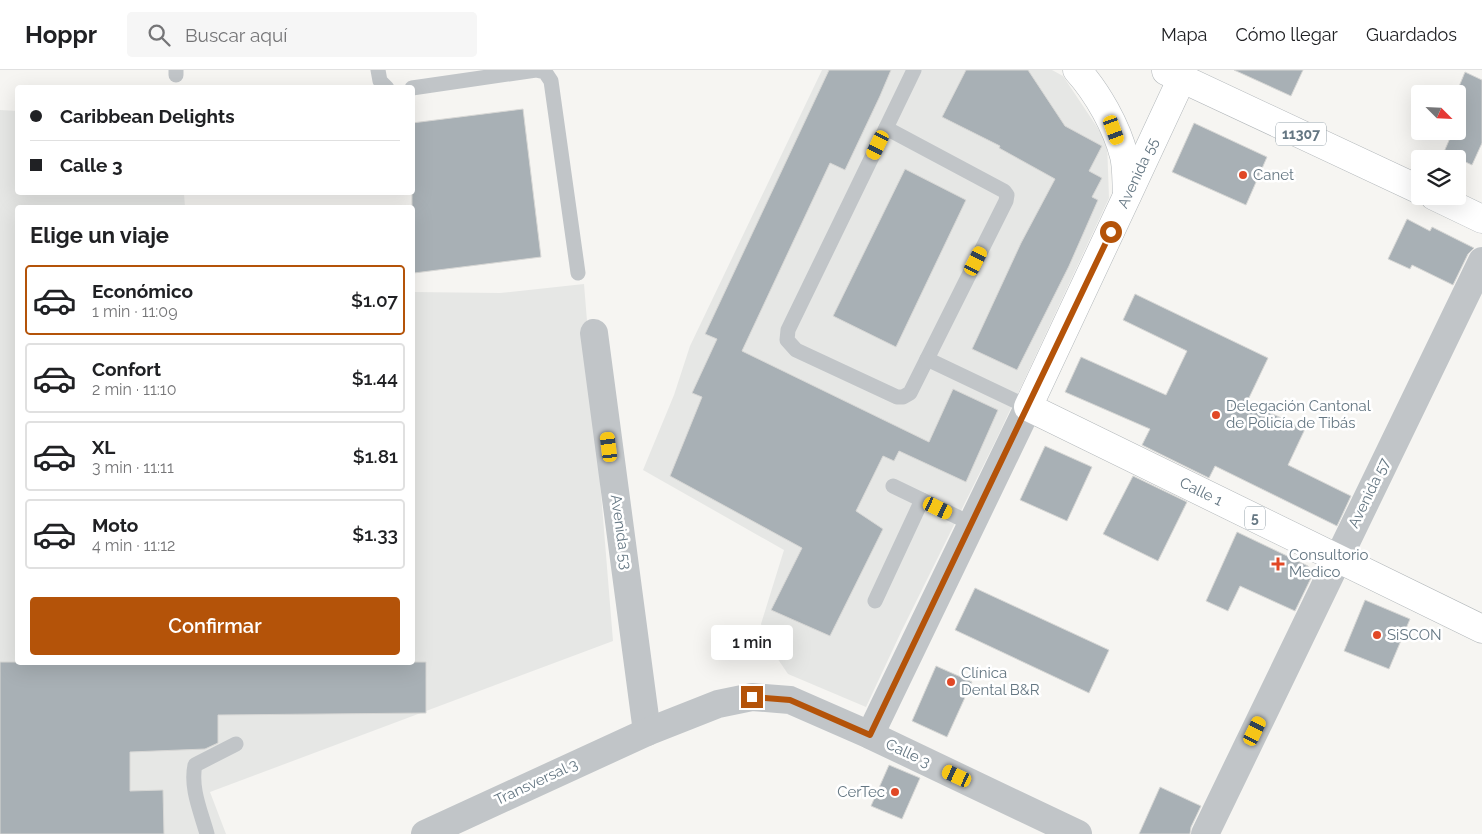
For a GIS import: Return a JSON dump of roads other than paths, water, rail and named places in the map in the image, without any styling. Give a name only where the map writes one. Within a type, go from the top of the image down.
[{"type":"main road","points":[[1077,70],[1087,81],[1109,117],[1124,156],[1127,196]]},
{"type":"main road","name":"Avenida 55","points":[[1028,407],[1127,196],[1177,73]]},
{"type":"main road","name":"11307","points":[[1177,73],[1411,186]]},
{"type":"main road","points":[[1453,205],[1482,219]]},
{"type":"main road","name":"Calle 1","points":[[1028,407],[1482,629]]},
{"type":"street","name":"Avenida 57","points":[[1205,834],[1482,261]]},
{"type":"street","name":"Avenida 53","points":[[594,333],[647,732]]},
{"type":"street","name":"Avenida 55","points":[[870,735],[1028,407]]},
{"type":"street","name":"Calle 3","points":[[647,732],[718,704],[752,697],[790,700],[870,735],[1078,834]]},
{"type":"street","name":"Transversal 3","points":[[435,832],[647,732]]},
{"type":"lane","points":[[378,70],[380,81],[385,85]]},
{"type":"lane","points":[[415,88],[536,70],[546,72],[551,81],[578,273]]},
{"type":"lane","points":[[886,128],[1004,191],[1007,196],[910,393],[904,397],[897,398],[796,350],[787,340],[788,330],[914,70]]},
{"type":"lane","points":[[927,359],[1028,407]]},
{"type":"lane","points":[[893,486],[972,524]]},
{"type":"lane","points":[[875,600],[922,500]]},
{"type":"lane","points":[[207,834],[193,779],[195,764],[236,744]]},
{"type":"place","name":"Canet","points":[[1243,175]]},
{"type":"place","name":"Delegación Cantonal de Policía de Tibás","points":[[1216,415]]},
{"type":"place","name":"Consultorio Medico","points":[[1278,564]]},
{"type":"place","name":"SiSCON","points":[[1377,635]]},
{"type":"place","name":"Clínica Dental B&R","points":[[951,682]]},
{"type":"place","name":"CerTec","points":[[895,792]]}]
